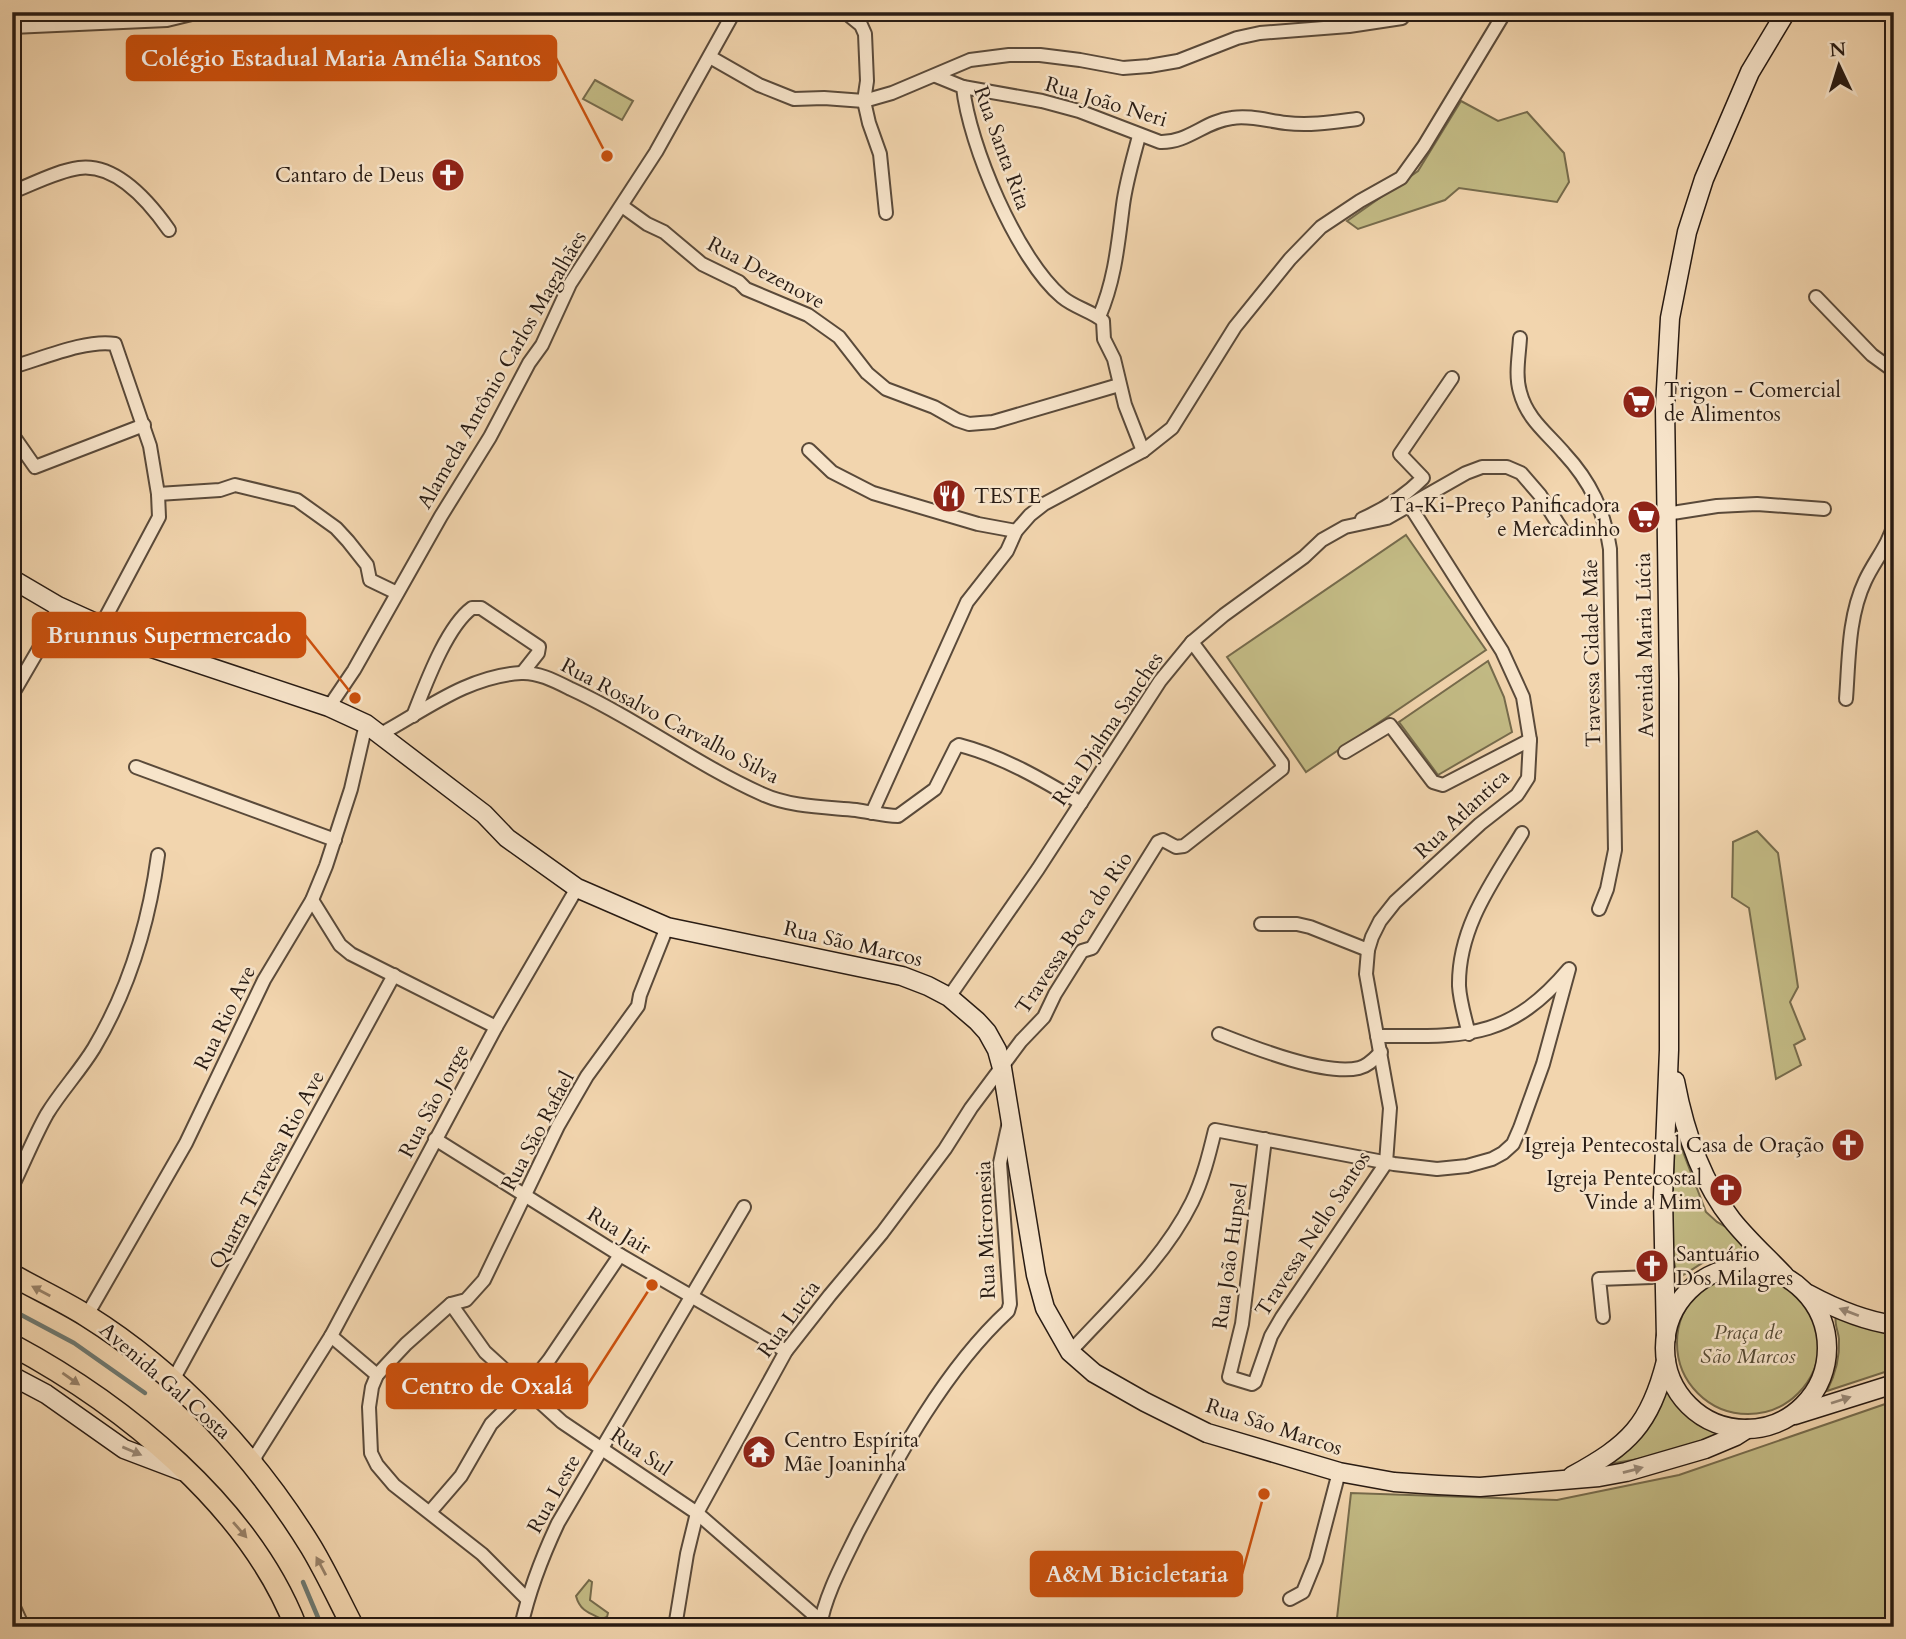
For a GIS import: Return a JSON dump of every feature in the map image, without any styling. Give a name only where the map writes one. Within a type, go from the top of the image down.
[{"type":"main road","name":"Avenida Maria Lúcia","points":[[1666,1338],[1663,1263],[1669,1050],[1669,678],[1665,407],[1667,360],[1674,291],[1687,232],[1704,179],[1750,72],[1786,12]]},
{"type":"main road","name":"Rua São Marcos","points":[[12,579],[58,606],[149,647],[329,707],[373,729],[484,814],[507,838],[577,888],[667,927],[902,976],[949,997],[977,1021],[997,1050],[1011,1115],[1036,1275],[1045,1308],[1070,1352],[1094,1373],[1115,1386],[1207,1433],[1339,1472],[1394,1482],[1480,1487],[1612,1475],[1723,1442],[1747,1429]]},
{"type":"main road","name":"Avenida Maria Lúcia","points":[[1669,1050],[1679,1108],[1712,1189],[1731,1219],[1786,1277]]},
{"type":"main road","points":[[1894,1325],[1845,1311],[1805,1292],[1786,1277],[1744,1267],[1702,1280],[1688,1292],[1677,1306],[1666,1338],[1666,1362],[1675,1387],[1691,1407],[1717,1423],[1747,1429],[1768,1426],[1788,1417],[1894,1384]]},
{"type":"main road","name":"Avenida Gal Costa","points":[[12,1275],[87,1315],[132,1348],[231,1438],[311,1547],[353,1627]]},
{"type":"main road","points":[[1788,1417],[1804,1405],[1817,1388],[1828,1349],[1825,1328],[1817,1309],[1805,1292]]},
{"type":"main road","points":[[12,1345],[58,1370],[138,1426],[187,1472],[249,1541],[272,1578],[296,1627]]},
{"type":"main road","name":"Rua São Marcos","points":[[1566,1479],[1599,1462],[1620,1447],[1636,1430],[1659,1390],[1666,1362]]},
{"type":"main road","points":[[12,1376],[46,1394],[124,1449],[187,1472]]},
{"type":"street","points":[[12,27],[167,20],[201,12]]},
{"type":"street","points":[[845,12],[861,25],[864,34],[867,81],[864,101],[880,154],[886,213]]},
{"type":"street","points":[[872,813],[957,620],[984,578],[1007,551],[1016,531],[1044,504],[1143,451],[1172,428],[1234,327],[1290,259],[1321,227],[1401,178],[1424,146],[1505,12]]},
{"type":"street","name":"Alameda Antônio Carlos Magalhães","points":[[329,707],[354,670],[490,437],[529,363],[542,345],[570,284],[622,206],[710,57],[731,14]]},
{"type":"street","points":[[710,57],[759,85],[794,99],[864,101],[936,76],[949,67],[970,60],[1009,55],[1040,55],[1123,68],[1149,66],[1178,61],[1237,38],[1260,33],[1349,26],[1402,18]]},
{"type":"street","name":"Rua Santa Rita","points":[[936,76],[964,87],[972,131],[993,185],[1006,217],[1033,263],[1062,298],[1080,310],[1099,317]]},
{"type":"street","name":"Rua João Neri","points":[[964,87],[1042,101],[1102,120],[1139,136],[1172,142],[1219,121],[1236,117],[1305,125],[1357,119]]},
{"type":"street","points":[[1139,136],[1126,186],[1113,280],[1099,317],[1103,321],[1104,339],[1114,359],[1133,430],[1143,451]]},
{"type":"street","points":[[12,192],[71,169],[101,169],[128,185],[149,202],[169,230]]},
{"type":"street","name":"Rua Dezenove","points":[[622,206],[647,224],[664,232],[702,264],[739,282],[746,289],[808,315],[839,337],[867,373],[886,389],[934,407],[957,421],[969,424],[993,422],[1119,385]]},
{"type":"street","points":[[1816,297],[1872,355],[1894,372]]},
{"type":"street","name":"Travessa Cidade Mãe","points":[[1520,338],[1517,372],[1519,391],[1525,408],[1532,420],[1582,475],[1597,500],[1605,521],[1610,549],[1615,850],[1607,889],[1599,909]]},
{"type":"street","points":[[12,367],[87,345],[106,342],[115,344],[144,425],[155,469],[159,517],[101,626]]},
{"type":"street","name":"Rua Djalma Sanches","points":[[949,997],[1160,681],[1192,642],[1304,557],[1322,540],[1385,508],[1412,490],[1423,478],[1400,454],[1451,378]]},
{"type":"street","points":[[12,434],[35,467],[144,425]]},
{"type":"street","points":[[809,450],[832,472],[873,493],[978,524],[1016,531]]},
{"type":"street","name":"Rua Djalma Sanches","points":[[1345,527],[1379,522],[1466,473],[1482,467],[1507,467],[1521,473],[1530,482],[1562,530]]},
{"type":"street","points":[[158,495],[220,490],[235,485],[297,500],[336,528],[348,541],[367,565],[370,580],[397,593]]},
{"type":"street","points":[[1666,514],[1717,506],[1757,504],[1824,509]]},
{"type":"street","name":"Rua Atlantica","points":[[1377,1036],[1366,974],[1368,950],[1380,921],[1395,902],[1523,788],[1530,766],[1530,740],[1522,697],[1502,651],[1410,506]]},
{"type":"street","points":[[1846,699],[1853,620],[1864,582],[1891,536],[1894,523]]},
{"type":"street","points":[[12,695],[44,640],[58,606]]},
{"type":"street","points":[[413,717],[430,672],[452,633],[472,608],[481,608],[539,647],[538,653],[523,672]]},
{"type":"street","name":"Travessa Boca do Rio","points":[[1002,1068],[1021,1041],[1044,1017],[1082,951],[1092,948],[1158,842],[1163,840],[1176,847],[1184,846],[1280,772],[1282,766],[1192,642]]},
{"type":"street","name":"Rua Rosalvo Carvalho Silva","points":[[373,729],[413,717],[439,699],[471,685],[523,672],[543,676],[611,708],[736,781],[786,802],[898,816],[935,789],[959,745],[1024,771],[1081,803]]},
{"type":"street","points":[[1345,752],[1386,726],[1392,726],[1433,782],[1443,785],[1530,740]]},
{"type":"street","name":"Rua Rio Ave","points":[[87,1315],[186,1143],[264,980],[312,900],[373,729]]},
{"type":"street","points":[[136,767],[335,840]]},
{"type":"street","points":[[1469,1034],[1459,985],[1469,926],[1486,891],[1522,833]]},
{"type":"street","points":[[12,1187],[47,1115],[94,1048],[120,995],[142,938],[153,896],[158,855]]},
{"type":"street","name":"Rua São Jorge","points":[[254,1466],[256,1455],[331,1336],[496,1027],[577,888]]},
{"type":"street","points":[[312,900],[340,945],[351,954],[496,1027]]},
{"type":"street","points":[[1261,924],[1297,924],[1310,927],[1368,950]]},
{"type":"street","name":"Rua São Rafael","points":[[377,1375],[451,1304],[466,1300],[484,1280],[564,1116],[587,1076],[638,1006],[667,927]]},
{"type":"street","points":[[1070,1352],[1138,1278],[1170,1238],[1191,1205],[1199,1186],[1215,1130],[1386,1163],[1437,1169],[1467,1166],[1503,1153],[1513,1144],[1543,1064],[1569,969],[1551,991],[1531,1009],[1506,1023],[1469,1034],[1377,1036]]},
{"type":"street","name":"Quarta Travessa Rio Ave","points":[[172,1382],[394,975]]},
{"type":"street","points":[[1219,1034],[1256,1049],[1329,1068],[1358,1068],[1372,1061],[1381,1052]]},
{"type":"street","name":"Travessa Nello Santos","points":[[1229,1377],[1252,1384],[1255,1382],[1271,1336],[1282,1317],[1386,1163],[1390,1108],[1377,1036]]},
{"type":"street","name":"Rua Lucia","points":[[675,1627],[697,1513],[786,1351],[882,1233],[1002,1068]]},
{"type":"street","name":"Rua Micronesia","points":[[821,1624],[846,1556],[894,1465],[937,1395],[1008,1311],[1010,1304],[1000,1163],[1011,1115]]},
{"type":"street","name":"Rua Jair","points":[[435,1139],[620,1255],[786,1351]]},
{"type":"street","name":"Rua João Hupsel","points":[[1229,1377],[1242,1324],[1265,1139]]},
{"type":"street","name":"Rua Leste","points":[[521,1627],[527,1599],[541,1559],[558,1522],[744,1207]]},
{"type":"street","points":[[430,1511],[461,1476],[491,1424],[526,1390],[549,1360],[620,1255]]},
{"type":"street","points":[[1603,1317],[1599,1279],[1652,1277],[1663,1263]]},
{"type":"street","name":"Rua Sul","points":[[451,1304],[485,1352],[562,1422],[697,1513],[821,1624]]},
{"type":"street","points":[[331,1336],[377,1375],[369,1407],[371,1453],[377,1465],[394,1485],[482,1553],[527,1599]]},
{"type":"street","points":[[1290,1599],[1303,1592],[1315,1560],[1339,1472]]},
{"type":"street","points":[[12,1603],[23,1627]]},
{"type":"green space","points":[[595,80],[633,101],[622,120],[583,99]]},
{"type":"green space","points":[[1461,101],[1498,121],[1527,112],[1564,153],[1569,182],[1557,202],[1459,188],[1445,200],[1358,229],[1347,221],[1418,171]]},
{"type":"green space","points":[[1406,535],[1486,650],[1306,772],[1227,657]]},
{"type":"green space","points":[[1488,661],[1504,697],[1512,732],[1438,775],[1399,722]]},
{"type":"green space","points":[[1757,831],[1778,853],[1798,987],[1790,1002],[1805,1039],[1794,1045],[1801,1065],[1776,1079],[1749,908],[1732,897],[1733,842]]},
{"type":"green space","points":[[1675,1131],[1706,1212],[1728,1228],[1746,1251],[1717,1256],[1678,1278],[1671,1250]]},
{"type":"green space","name":"Praça de São Marcos","points":[[1748,1272],[1775,1277],[1798,1293],[1814,1316],[1819,1343],[1814,1370],[1798,1393],[1775,1409],[1748,1414],[1721,1409],[1698,1393],[1682,1370],[1677,1343],[1682,1316],[1698,1293],[1721,1277]]},
{"type":"green space","points":[[1836,1316],[1894,1334],[1894,1369],[1827,1391],[1839,1352]]},
{"type":"green space","points":[[1667,1387],[1694,1415],[1729,1432],[1656,1456],[1609,1464],[1622,1454]]},
{"type":"green space","points":[[1894,1401],[1894,1627],[1336,1627],[1351,1493],[1557,1500],[1679,1475]]},
{"type":"green space","points":[[589,1580],[592,1582],[590,1600],[608,1613],[607,1617],[602,1619],[589,1613],[578,1601],[576,1596]]},
{"type":"waterway","points":[[12,1310],[74,1343],[145,1393]]},
{"type":"waterway","points":[[303,1582],[322,1627]]},
{"type":"place","name":"Colégio Estadual Maria Amélia Santos","points":[[607,156]]},
{"type":"place","name":"Cantaro de Deus","points":[[448,175]]},
{"type":"place","name":"Trigon - Comercial de Alimentos","points":[[1639,402]]},
{"type":"place","name":"TESTE","points":[[949,496]]},
{"type":"place","name":"Ta-Ki-Preço Panificadora e Mercadinho","points":[[1644,517]]},
{"type":"place","name":"Brunnus Supermercado","points":[[355,698]]},
{"type":"place","name":"Igreja Pentecostal Casa de Oração","points":[[1848,1145]]},
{"type":"place","name":"Igreja Pentecostal Vinde a Mim","points":[[1726,1190]]},
{"type":"place","name":"Santuário Dos Milagres","points":[[1652,1266]]},
{"type":"place","name":"Centro de Oxalá","points":[[652,1285]]},
{"type":"place","name":"Centro Espírita Mãe Joaninha","points":[[759,1452]]},
{"type":"place","name":"A&M Bicicletaria","points":[[1264,1494]]}]
